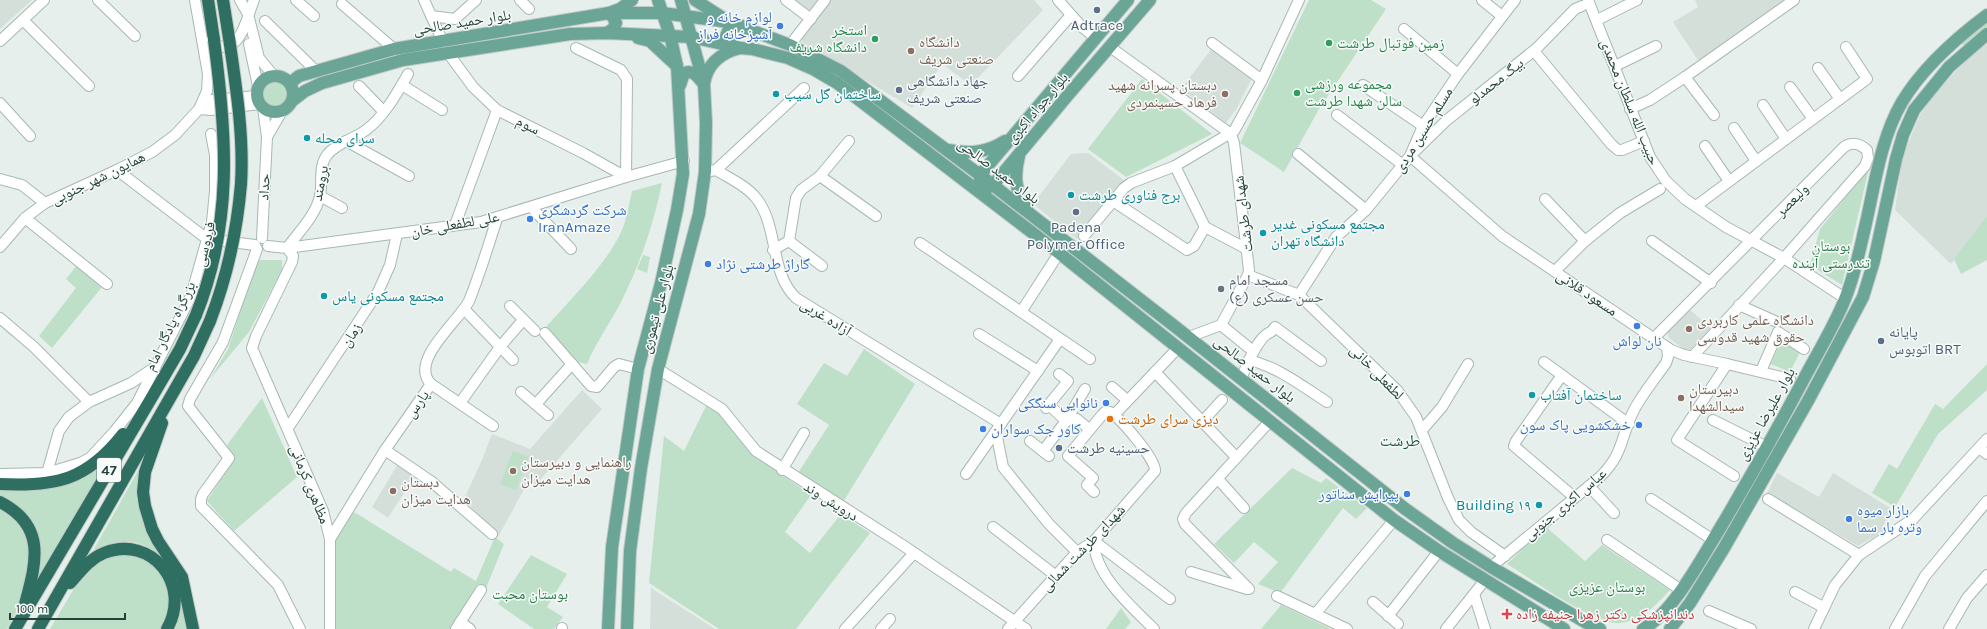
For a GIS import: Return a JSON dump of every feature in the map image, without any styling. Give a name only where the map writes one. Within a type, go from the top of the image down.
[{"type":"highway","name":"بزرگراه یادگار امام","points":[[17,626],[180,349],[208,286],[213,267],[225,184],[225,140],[208,39],[208,0]]},
{"type":"highway","name":"بزرگراه یادگار امام","points":[[40,626],[194,356],[210,321],[222,289],[230,259],[241,184],[241,140],[223,0]]},
{"type":"highway","points":[[0,484],[33,485],[48,483],[73,476],[89,468],[113,447],[152,397]]},
{"type":"highway","points":[[168,402],[145,472],[143,492],[148,518],[158,541],[182,577],[193,629]]},
{"type":"highway","points":[[0,502],[21,518],[29,529],[35,549],[34,570],[17,626]]},
{"type":"highway","points":[[54,603],[79,572],[96,556],[112,550],[133,550],[152,557],[159,563],[171,580],[176,600],[173,616],[167,629]]},
{"type":"main road","points":[[607,33],[614,29],[616,23],[609,13],[620,9],[632,0]]},
{"type":"main road","name":"بلوار علی تیموری","points":[[608,629],[612,547],[638,369],[678,210],[684,161],[680,86],[677,66],[670,35],[658,0]]},
{"type":"main road","name":"بلوار علی تیموری","points":[[627,629],[630,551],[641,468],[658,369],[710,171],[704,84],[681,0]]},
{"type":"main road","points":[[694,0],[734,23],[726,36],[729,41],[740,48]]},
{"type":"main road","name":"بلوار جواد اکبری","points":[[980,175],[1128,0]]},
{"type":"main road","name":"بلوار جواد اکبری","points":[[980,192],[993,185],[1150,0]]},
{"type":"main road","name":"بلوار حمید صالحی","points":[[290,83],[299,76],[394,49],[609,13],[662,12],[734,23],[790,45],[841,71],[980,175],[1189,337],[1404,508],[1453,543],[1491,567],[1585,622],[1600,629]]},
{"type":"main road","name":"بلوار علیرضا عزیزی","points":[[1643,629],[1662,615],[1681,590],[1713,540],[1767,447],[1846,298],[1855,268],[1884,145],[1902,103],[1924,72],[1954,41],[1987,15]]},
{"type":"main road","points":[[607,33],[650,41],[677,66]]},
{"type":"main road","name":"بلوار حمید صالحی","points":[[292,101],[305,91],[322,83],[404,60],[570,34],[607,33],[690,37],[740,48],[752,49],[788,58],[813,69],[837,83],[980,192],[1059,253],[1394,520],[1439,551],[1562,628]]},
{"type":"main road","name":"بلوار علیرضا عزیزی","points":[[1670,629],[1690,603],[1724,548],[1809,399],[1858,306],[1874,261],[1896,159],[1903,135],[1914,110],[1940,78],[1964,53],[1987,34]]},
{"type":"main road","points":[[1096,38],[1110,47]]},
{"type":"main road","points":[[1954,41],[1964,53]]},
{"type":"main road","points":[[704,84],[706,75],[716,60],[723,54],[740,48]]},
{"type":"main road","points":[[680,86],[684,73],[688,72],[693,73],[704,84]]},
{"type":"main road","points":[[273,75],[283,77],[290,83],[294,92],[292,101],[282,111],[272,112],[260,99],[264,78],[273,75]]},
{"type":"main road","points":[[946,150],[964,153],[983,152],[1011,138]]},
{"type":"main road","points":[[1020,153],[1016,170],[1017,186],[1021,200],[1029,214]]},
{"type":"main road","points":[[980,175],[980,192]]},
{"type":"main road","points":[[1872,196],[1887,200]]},
{"type":"main road","points":[[1018,221],[1018,213],[1029,214]]},
{"type":"main road","points":[[1846,298],[1858,306]]},
{"type":"main road","points":[[1178,348],[1189,337]]},
{"type":"street","points":[[0,41],[44,0]]},
{"type":"street","points":[[98,0],[135,36]]},
{"type":"street","points":[[195,0],[208,39],[207,91],[199,109]]},
{"type":"street","points":[[240,0],[248,14],[259,58],[273,75]]},
{"type":"street","points":[[208,39],[217,46],[230,46],[239,40],[254,0]]},
{"type":"street","points":[[248,14],[261,0]]},
{"type":"street","points":[[296,0],[314,16]]},
{"type":"street","points":[[424,0],[443,42]]},
{"type":"street","points":[[431,16],[455,19],[476,0]]},
{"type":"street","points":[[520,0],[529,9]]},
{"type":"street","points":[[786,0],[811,19]]},
{"type":"street","points":[[790,45],[825,0]]},
{"type":"street","points":[[1058,0],[1082,27],[1096,38]]},
{"type":"street","points":[[1084,236],[1124,188],[1131,183],[1175,166],[1231,134],[1237,127],[1262,80],[1299,0]]},
{"type":"street","points":[[1482,0],[1502,16]]},
{"type":"street","name":"مسلم حسین مردی","points":[[1299,295],[1340,232],[1366,210],[1407,160],[1423,126],[1458,74],[1514,0]]},
{"type":"street","points":[[1597,20],[1637,0]]},
{"type":"street","points":[[1630,109],[1650,100],[1685,77],[1794,0]]},
{"type":"street","name":"حبیب الله سلطان محمدی","points":[[1585,3],[1597,20],[1630,109],[1653,162],[1666,181],[1696,206],[1726,227],[1784,258],[1846,298]]},
{"type":"street","name":"بیگ محمدلو","points":[[1407,160],[1447,120],[1534,51],[1575,9],[1585,3]]},
{"type":"street","points":[[342,4],[394,49]]},
{"type":"street","name":"حداد","points":[[248,14],[249,46],[266,137],[258,244],[222,342],[188,404],[190,410],[229,458],[203,494],[201,506],[278,585],[300,629]]},
{"type":"street","points":[[1018,76],[1071,15]]},
{"type":"street","points":[[23,20],[89,86]]},
{"type":"street","points":[[266,21],[316,71]]},
{"type":"street","points":[[1404,29],[1458,74]]},
{"type":"street","points":[[1212,43],[1262,80]]},
{"type":"street","points":[[1615,66],[1656,46]]},
{"type":"street","points":[[1110,47],[1231,134]]},
{"type":"street","points":[[1696,206],[1867,79],[1846,47]]},
{"type":"street","points":[[576,48],[621,70],[627,79],[626,177]]},
{"type":"street","points":[[1534,51],[1611,144],[1618,150],[1622,150],[1644,141]]},
{"type":"street","name":"سوم","points":[[448,53],[473,87],[497,110],[583,153],[626,177]]},
{"type":"street","points":[[1818,68],[1840,99]]},
{"type":"street","name":"برومند","points":[[287,248],[312,214],[320,196],[323,161],[330,152],[367,129],[384,112],[408,74]]},
{"type":"street","points":[[1685,77],[1714,115]]},
{"type":"street","points":[[402,85],[442,110]]},
{"type":"street","points":[[1363,85],[1423,126]]},
{"type":"street","points":[[359,86],[384,112]]},
{"type":"street","points":[[1790,86],[1813,119]]},
{"type":"street","points":[[710,171],[804,88]]},
{"type":"street","points":[[199,109],[212,100],[260,99]]},
{"type":"street","points":[[0,103],[30,136]]},
{"type":"street","points":[[1763,106],[1786,139]]},
{"type":"street","name":"همایون‌ شهر جنوبی","points":[[0,247],[25,218],[45,203],[117,170],[163,145],[175,135],[199,109]]},
{"type":"street","points":[[455,225],[497,110]]},
{"type":"street","points":[[266,137],[282,111]]},
{"type":"street","name":"مسعود قلانی","points":[[1337,116],[1407,160],[1502,236],[1667,347],[1680,354],[1761,371],[1790,379]]},
{"type":"street","points":[[1734,128],[1756,161]]},
{"type":"street","name":"فردوسی","points":[[0,474],[47,473],[80,463],[90,458],[114,432],[137,403],[191,296],[212,222],[215,191],[215,155],[211,134]]},
{"type":"street","name":"شهدای طرشت","points":[[1221,325],[1248,275],[1247,249],[1234,143],[1231,134]]},
{"type":"street","points":[[346,141],[409,176]]},
{"type":"street","points":[[789,242],[796,198],[801,190],[820,176],[849,141]]},
{"type":"street","name":"ولیعصر","points":[[1654,338],[1711,283],[1844,147],[1848,144],[1858,144],[1867,150],[1868,158],[1865,166],[1784,258]]},
{"type":"street","points":[[1705,146],[1729,181]]},
{"type":"street","points":[[1298,154],[1366,210]]},
{"type":"street","name":"علی لطفعلی خان","points":[[258,244],[263,250],[268,246],[287,248],[397,234],[496,219],[626,177],[684,161]]},
{"type":"street","points":[[1175,166],[1205,227],[1247,249]]},
{"type":"street","points":[[117,170],[207,240],[258,244]]},
{"type":"street","name":"آزاده غربی","points":[[710,171],[756,197],[768,221],[773,250],[786,286],[791,293],[804,304],[999,428]]},
{"type":"street","points":[[820,176],[876,216]]},
{"type":"street","points":[[0,178],[22,185],[45,203]]},
{"type":"street","points":[[1555,271],[1585,241],[1620,213],[1660,189]]},
{"type":"street","points":[[320,196],[342,208]]},
{"type":"street","points":[[1545,199],[1585,241]]},
{"type":"street","points":[[1113,202],[1187,250],[1194,246],[1205,227]]},
{"type":"street","points":[[532,208],[571,249]]},
{"type":"street","points":[[25,218],[107,284]]},
{"type":"street","name":"پارس","points":[[330,539],[385,450],[431,384],[428,381],[426,370],[434,347],[450,324],[464,309],[469,299],[481,268],[496,219]]},
{"type":"street","name":"زمان","points":[[288,428],[378,292],[390,265],[397,234]]},
{"type":"street","points":[[1652,241],[1711,283]]},
{"type":"street","points":[[773,250],[789,242]]},
{"type":"street","points":[[789,242],[822,266]]},
{"type":"street","points":[[920,243],[1090,360]]},
{"type":"street","name":"مظاهری کرمانی","points":[[287,248],[293,256],[292,262],[256,336],[252,348],[323,511],[330,539],[330,629]]},
{"type":"street","points":[[1020,312],[1059,253]]},
{"type":"street","points":[[1692,357],[1784,258]]},
{"type":"street","name":"لطفعلی خانی","points":[[1248,275],[1299,295],[1397,390],[1416,418],[1422,430],[1448,498],[1459,520],[1471,532],[1505,556]]},
{"type":"street","points":[[1739,305],[1777,322]]},
{"type":"street","points":[[510,306],[523,320],[540,332],[572,364],[591,386],[597,387],[614,367],[619,364],[638,369]]},
{"type":"street","points":[[464,309],[513,360]]},
{"type":"street","points":[[0,318],[34,347],[89,402]]},
{"type":"street","points":[[460,403],[500,347],[523,320]]},
{"type":"street","points":[[1189,337],[1221,325],[1251,356],[1274,368],[1328,402]]},
{"type":"street","points":[[1241,379],[1251,356],[1267,334],[1275,327],[1321,361]]},
{"type":"street","points":[[1761,371],[1778,332],[1804,349]]},
{"type":"street","points":[[979,334],[1038,371]]},
{"type":"street","points":[[966,474],[1060,339]]},
{"type":"street","name":"عباس اکبری جنوبی","points":[[1491,567],[1600,477],[1614,463],[1637,404],[1666,363],[1668,358],[1667,347]]},
{"type":"street","points":[[1094,492],[1087,485],[1093,478],[1068,456],[1089,429],[1105,412],[1110,412],[1114,415],[1178,348]]},
{"type":"street","points":[[1544,362],[1629,424]]},
{"type":"street","points":[[536,404],[572,364]]},
{"type":"street","points":[[1422,430],[1442,407],[1468,364]]},
{"type":"street","points":[[1727,364],[1677,440],[1734,476]]},
{"type":"street","points":[[47,473],[62,426],[69,417],[89,402],[130,383],[154,368]]},
{"type":"street","name":"درویش‌ وند","points":[[658,369],[722,410],[756,452],[782,470],[914,552],[1026,629]]},
{"type":"street","points":[[1155,372],[1236,457]]},
{"type":"street","points":[[1059,374],[1068,381],[1048,406],[1066,421]]},
{"type":"street","points":[[1562,375],[1514,446],[1574,498]]},
{"type":"street","points":[[431,384],[493,426]]},
{"type":"street","points":[[1112,387],[1127,400]]},
{"type":"street","points":[[1030,441],[1046,453],[1085,389]]},
{"type":"street","points":[[521,392],[548,415]]},
{"type":"street","points":[[1202,422],[1222,400]]},
{"type":"street","name":"شهدای طرشت شمالی","points":[[1008,629],[1077,552],[1094,541],[1152,476],[1155,466],[1140,445],[1114,415]]},
{"type":"street","points":[[1066,421],[1076,419],[1089,429]]},
{"type":"street","points":[[1713,420],[1767,447]]},
{"type":"street","points":[[1191,572],[1249,589],[1185,524],[1183,519],[1186,512],[1270,421]]},
{"type":"street","points":[[999,428],[1003,467],[1049,524],[1077,552]]},
{"type":"street","points":[[782,470],[804,434]]},
{"type":"street","points":[[1814,629],[1823,607],[1835,585],[1859,555],[1913,519],[1983,451],[1987,439]]},
{"type":"street","points":[[385,450],[432,482],[492,534]]},
{"type":"street","points":[[1218,479],[1244,508]]},
{"type":"street","points":[[1589,486],[1614,513]]},
{"type":"street","points":[[1651,499],[1713,540]]},
{"type":"street","points":[[1768,499],[1859,555]]},
{"type":"street","points":[[1894,629],[1924,576],[1987,501]]},
{"type":"street","points":[[1316,613],[1394,520]]},
{"type":"street","points":[[993,527],[1056,576]]},
{"type":"street","points":[[1607,540],[1681,590]]},
{"type":"street","points":[[1094,541],[1170,599]]},
{"type":"street","points":[[1094,541],[1096,559],[1116,590],[1150,627]]},
{"type":"street","points":[[1388,616],[1439,551]]},
{"type":"street","points":[[845,629],[914,552]]},
{"type":"street","points":[[1949,629],[1967,598],[1987,575]]},
{"type":"street","points":[[1446,629],[1485,580]]},
{"type":"street","points":[[470,629],[458,626],[481,590]]},
{"type":"street","points":[[1795,592],[1823,607]]},
{"type":"street","points":[[1474,594],[1485,629]]},
{"type":"street","points":[[1277,596],[1316,613],[1347,629]]},
{"type":"street","points":[[1373,602],[1398,624]]},
{"type":"street","points":[[1709,610],[1729,625],[1751,629]]},
{"type":"street","points":[[881,629],[890,619]]},
{"type":"shaded area","points":[[0,0],[32,0],[0,29]]},
{"type":"shaded area","points":[[790,0],[818,0],[808,13]]},
{"type":"shaded area","name":"دانشگاه صنعتی شریف","points":[[829,0],[1034,0],[1043,10],[971,85],[942,64],[912,108],[802,42],[802,34]]},
{"type":"shaded area","points":[[1695,0],[1786,0],[1699,62],[1673,22],[1698,7]]},
{"type":"shaded area","points":[[1987,39],[1987,218],[1951,264],[1895,210],[1902,159],[1919,117],[1927,105],[1939,89]]},
{"type":"shaded area","points":[[1213,47],[1253,76],[1237,108],[1226,123],[1181,89]]},
{"type":"shaded area","points":[[1088,153],[1125,181],[1077,239],[1033,204],[1071,154]]},
{"type":"shaded area","name":"دانشگاه علمی کاربردی حقوق شهید قدوسی","points":[[1689,309],[1711,328],[1690,350],[1685,350],[1669,338],[1667,331]]},
{"type":"shaded area","name":"راهنمایی و دبیرستان هدایت میزان","points":[[582,390],[602,409],[534,487],[528,482],[498,537],[464,499],[492,434],[530,449]]},
{"type":"shaded area","name":"دبستان هدایت میزان","points":[[398,464],[415,476],[388,518],[372,507]]},
{"type":"shaded area","name":"بازار میوه وتره بار سما","points":[[1777,473],[1819,497],[1833,473],[1892,509],[1882,528],[1884,531],[1858,546],[1767,493]]},
{"type":"shaded area","points":[[651,587],[654,590],[715,629],[650,629]]},
{"type":"green space","name":"مجموعه ورزشی سالن شهدا طرشت","points":[[1309,0],[1371,0],[1386,9],[1319,109],[1284,172],[1240,143]]},
{"type":"green space","points":[[1987,21],[1987,29],[1975,35],[1964,46],[1961,43]]},
{"type":"green space","points":[[1142,79],[1212,134],[1126,177],[1088,149]]},
{"type":"green space","points":[[275,80],[285,84],[289,94],[285,104],[275,108],[265,104],[261,94],[265,84]]},
{"type":"green space","name":"بوستان تندرستی آینده","points":[[1869,168],[1842,285],[1810,265],[1820,229]]},
{"type":"green space","points":[[662,183],[646,243],[622,300],[587,364],[573,361],[546,327],[598,269],[607,256],[624,225],[632,191]]},
{"type":"green space","points":[[1987,216],[1987,260],[1961,274],[1954,259]]},
{"type":"green space","points":[[643,255],[650,257],[647,273],[637,269]]},
{"type":"green space","points":[[261,260],[282,260],[282,270],[249,332],[210,379],[228,349],[256,263]]},
{"type":"green space","points":[[77,265],[102,287],[52,348],[39,336],[76,288],[66,279]]},
{"type":"green space","points":[[1782,339],[1802,348],[1790,372],[1771,364]]},
{"type":"green space","points":[[864,349],[915,384],[842,504],[796,476],[829,425],[797,404],[824,363],[847,376]]},
{"type":"green space","points":[[1987,364],[1987,390],[1938,434],[1895,507],[1872,493],[1889,464],[1897,469],[1935,404],[1943,409]]},
{"type":"green space","points":[[262,398],[297,477],[234,531],[207,501],[235,457],[227,445]]},
{"type":"green space","points":[[706,406],[720,414],[753,455],[811,495],[785,532],[810,553],[841,514],[870,533],[796,629],[719,629],[649,583],[664,436],[684,451]]},
{"type":"green space","points":[[120,444],[29,599],[38,546],[0,497],[0,486]]},
{"type":"green space","points":[[513,451],[529,457],[516,490],[500,484]]},
{"type":"green space","points":[[1292,468],[1321,483],[1326,478],[1367,508],[1356,519],[1343,508],[1280,593],[1258,584],[1278,562],[1254,542],[1234,563],[1214,544]]},
{"type":"green space","points":[[138,471],[140,502],[144,522],[153,541],[173,568],[180,581],[189,629],[175,629],[179,616],[179,589],[167,564],[158,554],[147,546],[133,542],[122,542],[94,549]]},
{"type":"green space","points":[[0,508],[15,519],[30,544],[25,595],[7,629],[0,629]]},
{"type":"green space","points":[[354,512],[451,572],[454,568],[476,581],[495,537],[504,544],[484,593],[452,629],[333,629],[336,536]]},
{"type":"green space","name":"بوستان عزیزی","points":[[1546,527],[1585,561],[1602,545],[1670,590],[1642,616],[1628,622],[1609,622],[1595,617],[1563,600],[1507,564]]},
{"type":"green space","points":[[113,554],[134,554],[160,569],[171,595],[163,629],[50,629],[82,575],[90,565]]},
{"type":"green space","name":"بوستان محبت","points":[[531,555],[567,574],[547,607],[563,617],[554,629],[534,629],[498,604]]},
{"type":"green space","points":[[1281,605],[1331,629],[1261,629]]},
{"type":"green space","points":[[1121,608],[1131,622],[1125,629],[1106,629]]},
{"type":"place","name":"Adtrace","points":[[1097,10]]},
{"type":"place","name":"لوازم خانه و آشپزخانه فراز","points":[[780,26]]},
{"type":"place","name":"استخر دانشگاه شریف","points":[[875,39]]},
{"type":"place","name":"زمین فوتبال طرشت","points":[[1329,43]]},
{"type":"place","name":"دانشگاه صنعتی شریف","points":[[911,51]]},
{"type":"place","name":"جهاد دانشگاهی صنعتی شریف","points":[[899,90]]},
{"type":"place","name":"مجموعه ورزشی سالن شهدا طرشت","points":[[1297,93]]},
{"type":"place","name":"ساختمان گل سیب","points":[[776,94]]},
{"type":"place","name":"دبستان پسرانه شهيد فرهاد حسينمردی","points":[[1225,94]]},
{"type":"place","name":"سرای محله","points":[[307,138]]},
{"type":"place","name":"برج فناوری طرشت","points":[[1071,195]]},
{"type":"place","name":"Padena Polymer Office","points":[[1076,212]]},
{"type":"place","name":"شرکت گردشگری IranAmaze","points":[[530,219]]},
{"type":"place","name":"مجتمع مسکونی غدیر دانشگاه تهران","points":[[1263,233]]},
{"type":"place","name":"گاراژ طرشتی نژاد","points":[[708,264]]},
{"type":"place","name":"مسجد امام حسن عسکری (ع)","points":[[1221,289]]},
{"type":"place","name":"مجتمع مسکونی یاس","points":[[324,296]]},
{"type":"place","name":"نان لواش","points":[[1637,326]]},
{"type":"place","name":"دانشگاه علمی کاربردی حقوق شهید قدوسی","points":[[1689,329]]},
{"type":"place","name":"پایانه اتوبوس BRT","points":[[1881,341]]},
{"type":"place","name":"ساختمان آفتاب","points":[[1532,395]]},
{"type":"place","name":"دبيرستان سیدالشهدا","points":[[1681,398]]},
{"type":"place","name":"نانوایی سنگکی","points":[[1106,403]]},
{"type":"place","name":"دیزی سرای طرشت","points":[[1110,419]]},
{"type":"place","name":"خشکشویی پاک سون","points":[[1639,425]]},
{"type":"place","name":"کاور جک سواران","points":[[983,429]]},
{"type":"place","name":"حسینیه طرشت","points":[[1059,448]]},
{"type":"place","name":"راهنمایی و دبیرستان هدایت میزان","points":[[513,471]]},
{"type":"place","name":"دبستان هدایت میزان","points":[[393,491]]},
{"type":"place","name":"پیرایش سناتور","points":[[1407,494]]},
{"type":"place","name":"Building ۱۹","points":[[1539,505]]},
{"type":"place","name":"بازار میوه وتره بار سما","points":[[1849,519]]},
{"type":"place","name":"دندانپزشکی دکتر زهرا حنیفه زاده","points":[[1507,614]]},
{"type":"district","name":"طرشت","points":[[1400,440]]}]
